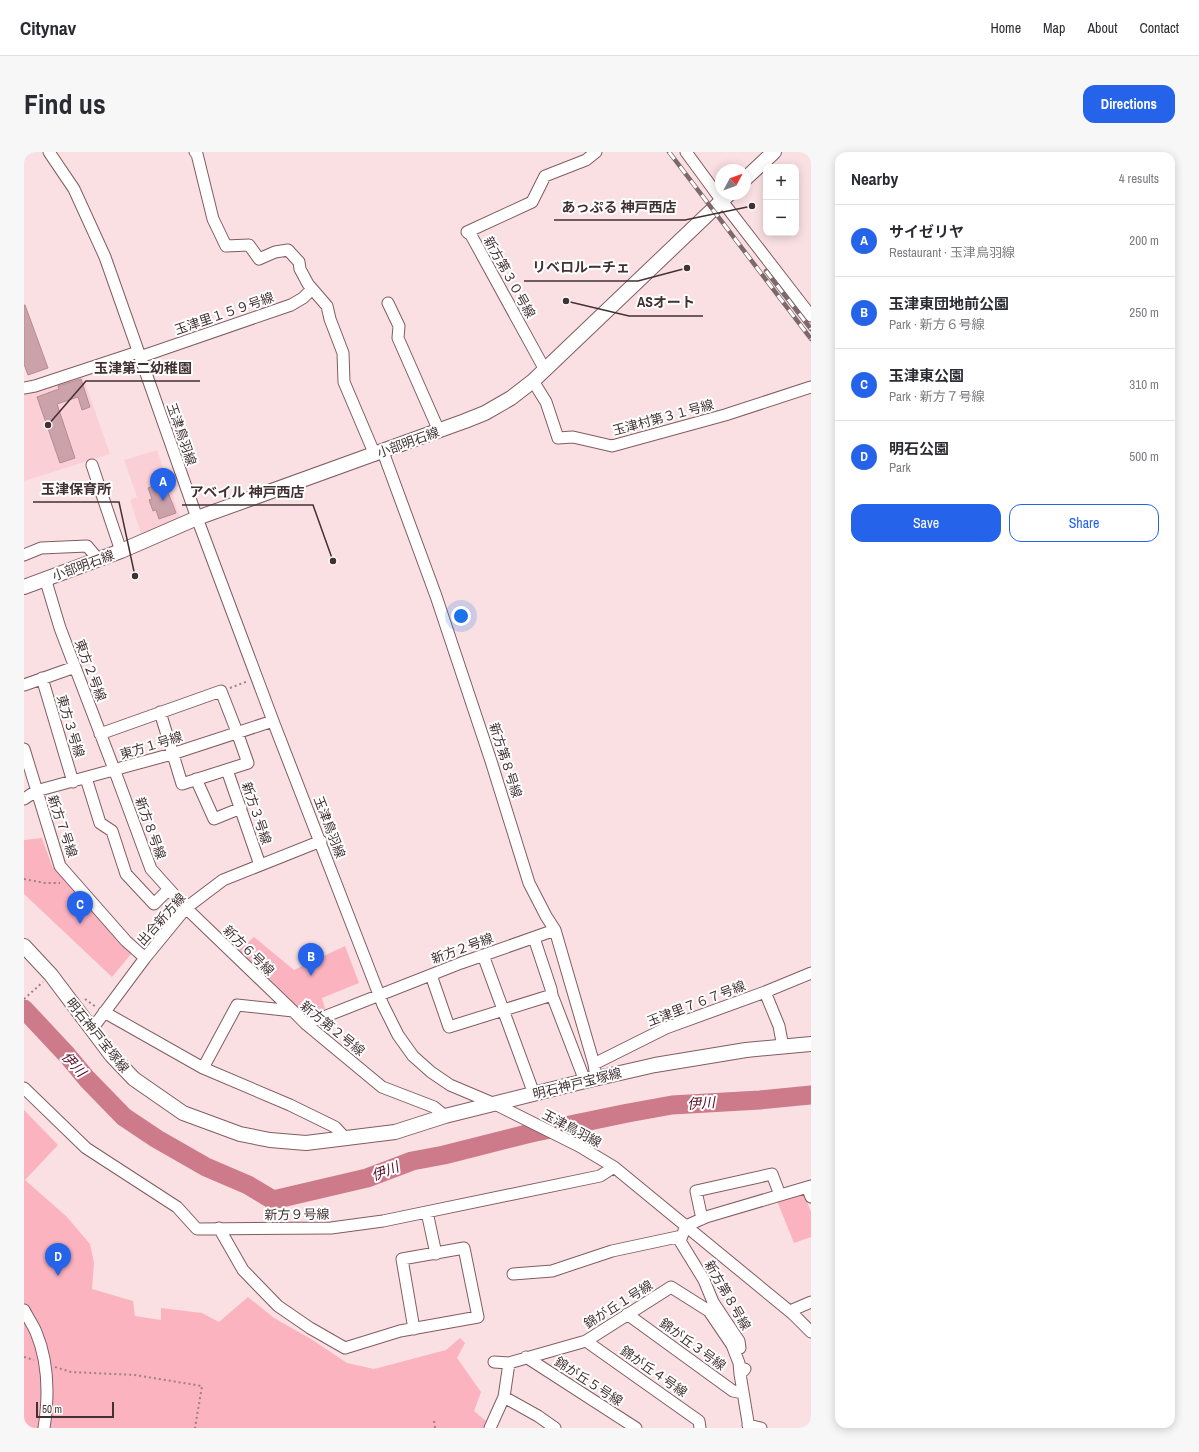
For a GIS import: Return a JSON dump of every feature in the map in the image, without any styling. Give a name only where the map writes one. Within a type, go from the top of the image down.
[{"type":"main road","points":[[751,173],[774,152]]},
{"type":"main road","name":"小部明石線","points":[[24,587],[121,551],[196,518],[379,453],[485,413],[511,398],[533,381],[722,200]]},
{"type":"main road","name":"明石神戸宝塚線","points":[[24,946],[51,975],[112,1056],[134,1079],[183,1113],[240,1134],[270,1140],[306,1143],[395,1132],[445,1116],[655,1065],[746,1050],[811,1044]]},
{"type":"street","name":"玉津鳥羽線","points":[[50,152],[74,189],[102,251],[196,518],[273,721],[380,995],[398,1035],[413,1056],[431,1072],[450,1085],[495,1104],[579,1146],[614,1167],[684,1231],[790,1311],[811,1332]]},
{"type":"street","name":"新方第８号線","points":[[195,152],[197,154],[213,219],[226,246],[249,245],[259,259],[275,252],[288,250],[299,262],[300,269],[308,284],[327,306],[330,318],[344,353],[344,382],[379,453],[436,596],[491,760],[529,883],[555,930],[594,1064],[590,1080]]},
{"type":"street","name":"新方第３０号線","points":[[545,370],[471,235],[467,232],[532,202],[545,176],[586,160],[596,152]]},
{"type":"street","points":[[686,152],[715,185]]},
{"type":"street","points":[[727,200],[811,316]]},
{"type":"street","name":"玉津里１５９号線","points":[[24,388],[36,386],[139,354],[291,305],[302,298],[312,288]]},
{"type":"street","points":[[388,303],[399,326],[398,338],[439,431]]},
{"type":"street","name":"玉津村第３１号線","points":[[533,381],[546,402],[558,438],[573,437],[612,446],[725,415],[811,387]]},
{"type":"street","points":[[92,465],[121,551]]},
{"type":"street","points":[[24,555],[41,548],[87,546],[98,559]]},
{"type":"street","name":"東方２号線","points":[[45,578],[60,628],[114,770]]},
{"type":"street","points":[[24,684],[75,667]]},
{"type":"street","name":"東方３号線","points":[[42,678],[73,782]]},
{"type":"street","points":[[100,734],[160,712],[221,691],[248,763],[182,784],[160,712]]},
{"type":"street","name":"東方１号線","points":[[36,791],[172,754],[273,721]]},
{"type":"street","name":"新方７号線","points":[[24,749],[60,866],[126,941],[145,958]]},
{"type":"street","name":"新方８号線","points":[[114,770],[150,869],[186,908]]},
{"type":"street","name":"新方３号線","points":[[228,770],[260,865]]},
{"type":"street","points":[[86,778],[100,823],[112,831],[126,874],[154,904],[169,890]]},
{"type":"street","points":[[196,779],[214,819],[241,808]]},
{"type":"street","points":[[24,799],[36,791]]},
{"type":"street","name":"出合新方線","points":[[92,1029],[145,958],[186,908],[223,880],[321,841]]},
{"type":"street","name":"新方６号線","points":[[186,908],[292,1011]]},
{"type":"street","name":"新方２号線","points":[[306,1024],[483,955],[555,930]]},
{"type":"street","points":[[534,938],[552,994],[590,1080]]},
{"type":"street","points":[[483,955],[534,1094]]},
{"type":"street","name":"玉津里７６７号線","points":[[594,1064],[666,1028],[811,974]]},
{"type":"street","points":[[431,975],[449,1027],[552,994]]},
{"type":"street","points":[[765,992],[779,1026],[782,1047]]},
{"type":"street","name":"新方第２号線","points":[[203,1068],[237,1005],[292,1011],[382,1087],[434,1107],[445,1116]]},
{"type":"street","name":"明石神戸宝塚線","points":[[104,1012],[203,1068],[290,1105],[335,1127],[346,1139]]},
{"type":"street","name":"新方９号線","points":[[24,1088],[86,1148],[177,1207],[197,1228],[331,1228],[382,1221],[600,1176],[614,1167]]},
{"type":"street","points":[[702,1219],[696,1191],[772,1174],[780,1195]]},
{"type":"street","points":[[513,1274],[552,1271],[612,1251],[684,1231],[702,1219],[780,1195],[810,1190]]},
{"type":"street","points":[[427,1212],[436,1254]]},
{"type":"street","points":[[219,1228],[243,1270],[278,1306],[310,1328],[345,1348],[400,1331],[478,1317],[464,1248],[402,1259],[414,1328]]},
{"type":"street","name":"新方第８号線","points":[[684,1231],[680,1241],[704,1280],[713,1302],[738,1341],[745,1369],[740,1374],[749,1426]]},
{"type":"street","name":"錦が丘１号線","points":[[509,1363],[586,1341],[671,1287],[709,1311],[732,1345],[740,1374]]},
{"type":"street","points":[[790,1311],[811,1302]]},
{"type":"street","points":[[24,1310],[36,1332],[45,1364],[48,1404],[44,1428]]},
{"type":"street","name":"錦が丘３号線","points":[[627,1314],[733,1391],[743,1393]]},
{"type":"street","name":"錦が丘４号線","points":[[586,1341],[699,1420],[700,1428]]},
{"type":"street","name":"錦が丘５号線","points":[[526,1357],[636,1428]]},
{"type":"street","points":[[490,1428],[504,1397],[509,1363],[494,1362]]},
{"type":"street","points":[[504,1397],[538,1416],[555,1428]]},
{"type":"street","points":[[749,1426],[761,1428]]},
{"type":"path","points":[[221,691],[257,678]]},
{"type":"path","points":[[24,879],[45,883],[75,882]]},
{"type":"path","points":[[24,999],[51,975]]},
{"type":"path","points":[[45,1364],[71,1372],[135,1375],[202,1386],[195,1428]]},
{"type":"path","points":[[434,1421],[435,1428]]},
{"type":"shaded area","points":[[83,377],[110,454],[24,481],[24,395]]},
{"type":"shaded area","points":[[157,450],[180,517],[178,520],[141,534],[130,500],[137,497],[124,460]]},
{"type":"shaded area","points":[[42,838],[52,866],[131,954],[112,977],[24,894],[24,840]]},
{"type":"shaded area","points":[[254,937],[294,970],[345,946],[359,983],[322,998],[325,1009],[306,1016],[239,950]]},
{"type":"shaded area","points":[[24,1110],[58,1145],[25,1180],[66,1216],[90,1244],[94,1263],[92,1289],[133,1301],[135,1316],[161,1320],[161,1308],[202,1313],[219,1322],[248,1297],[274,1318],[311,1339],[347,1363],[374,1369],[446,1350],[460,1338],[465,1343],[457,1358],[481,1392],[474,1411],[486,1421],[483,1428],[24,1428]]},
{"type":"shaded area","points":[[804,1194],[811,1212],[811,1237],[794,1243],[777,1201]]},
{"type":"building","points":[[24,305],[48,368],[28,375],[24,364]]},
{"type":"building","points":[[81,379],[90,407],[82,410],[78,397],[57,404],[75,458],[60,463],[37,397],[59,389],[58,386]]},
{"type":"building","points":[[164,482],[176,513],[159,519],[156,510],[153,511],[149,500],[152,499],[148,488]]},
{"type":"waterway","name":"伊川","points":[[24,1009],[87,1079],[124,1117],[157,1139],[206,1167],[248,1185],[273,1200],[367,1178],[412,1161],[444,1155],[531,1133],[628,1113],[672,1105],[760,1100],[811,1095]]},
{"type":"railway","points":[[669,152],[811,339]]},
{"type":"railway","points":[[766,271],[811,329]]},
{"type":"place","name":"あっぷる 神戸西店","points":[[752,206]]},
{"type":"place","name":"リベロルーチェ","points":[[687,268]]},
{"type":"place","name":"ASオート","points":[[566,301]]},
{"type":"place","name":"玉津第二幼稚園","points":[[48,425]]},
{"type":"place","name":"サイゼリヤ","points":[[163,501]]},
{"type":"place","name":"アベイル 神戸西店","points":[[333,561]]},
{"type":"place","name":"玉津保育所","points":[[135,576]]},
{"type":"place","name":"玉津東公園","points":[[80,924]]},
{"type":"place","name":"玉津東団地前公園","points":[[311,976]]},
{"type":"place","name":"明石公園","points":[[58,1276]]}]
